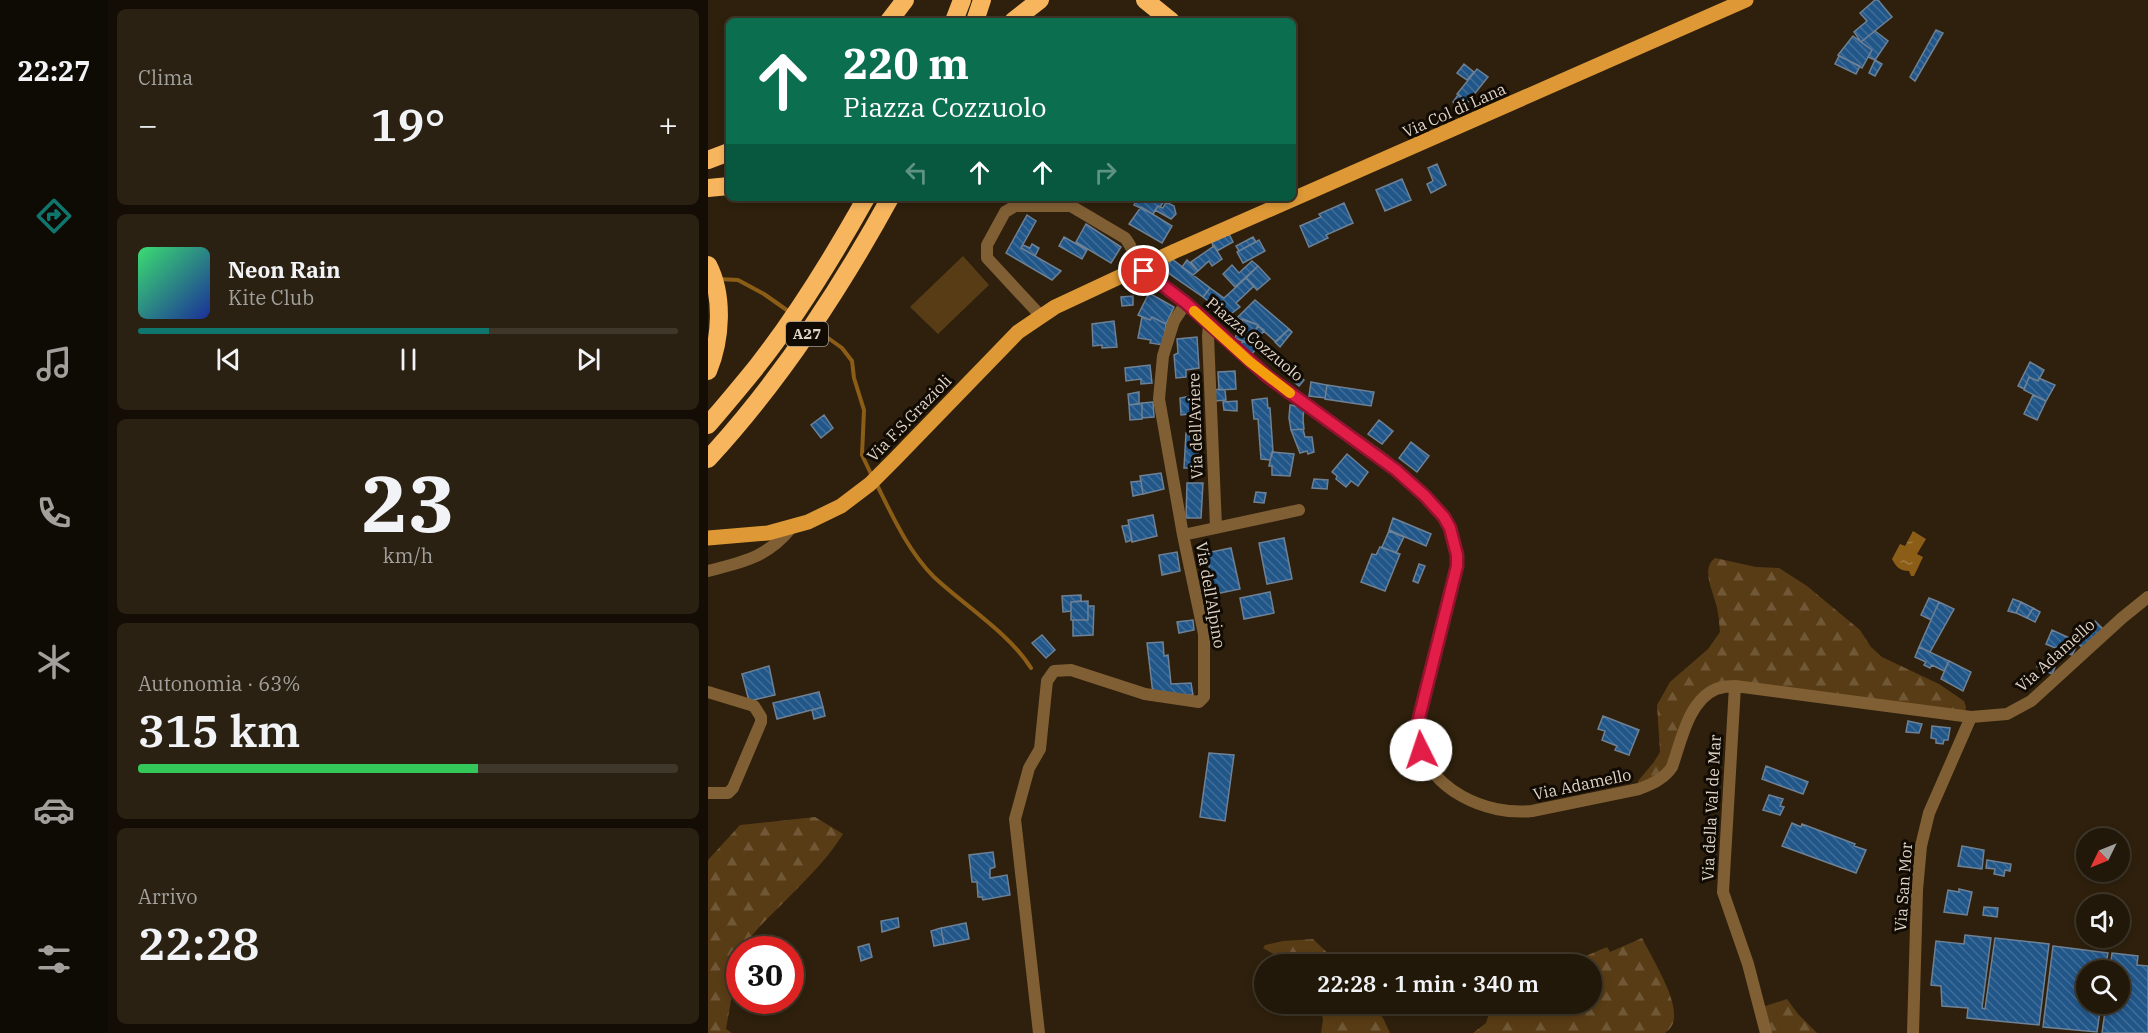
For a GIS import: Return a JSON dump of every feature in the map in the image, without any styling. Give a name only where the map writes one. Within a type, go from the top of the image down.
[{"type":"highway","points":[[891,18],[905,0]]},
{"type":"highway","points":[[955,18],[962,0]]},
{"type":"highway","points":[[976,18],[982,0]]},
{"type":"highway","points":[[1017,18],[1040,0]]},
{"type":"highway","points":[[1145,0],[1167,18]]},
{"type":"highway","points":[[1160,0],[1169,18]]},
{"type":"highway","points":[[708,160],[726,153]]},
{"type":"highway","points":[[708,188],[726,186]]},
{"type":"highway","name":"A27","points":[[708,425],[759,364],[797,310],[842,241],[864,201]]},
{"type":"highway","name":"A27","points":[[708,459],[778,375],[815,323],[860,252],[888,201]]},
{"type":"highway","points":[[708,265],[714,276],[719,317],[708,371]]},
{"type":"main road","name":"Via Col di Lana","points":[[1296,198],[1746,0]]},
{"type":"main road","name":"Via Col di Lana","points":[[1141,267],[1289,201]]},
{"type":"main road","name":"Via F.S.Grazioli","points":[[708,538],[746,537],[792,527],[825,515],[861,491],[894,460],[1005,344],[1040,315],[1141,267]]},
{"type":"street","points":[[1040,315],[987,258],[987,245],[1010,207],[1066,204],[1077,208],[1125,238],[1131,244],[1141,267]]},
{"type":"street","name":"Piazza Cozzuolo","points":[[1141,267],[1186,303],[1267,376],[1320,413]]},
{"type":"street","name":"Via dell'Alpino","points":[[1039,1033],[1015,819],[1029,768],[1040,749],[1047,681],[1054,671],[1071,670],[1145,694],[1199,702],[1203,699],[1205,690],[1204,634],[1183,535],[1159,399],[1163,356],[1174,321],[1186,303]]},
{"type":"street","name":"Via dell'Aviere","points":[[1209,324],[1216,527]]},
{"type":"street","name":"Via Adamello","points":[[1320,413],[1403,477],[1436,506],[1450,528],[1457,555],[1457,566],[1418,722],[1417,738],[1426,761],[1448,787],[1482,806],[1506,812],[1517,813],[1639,789],[1652,784],[1666,775],[1672,767],[1690,717],[1700,700],[1713,690],[1735,686],[1971,717],[2007,714],[2031,701],[2148,597]]},
{"type":"street","points":[[1183,535],[1299,510]]},
{"type":"street","points":[[708,571],[771,549],[792,527]]},
{"type":"street","name":"Via della Val de Mar","points":[[1735,686],[1723,892],[1748,964],[1766,1033]]},
{"type":"street","points":[[708,692],[754,706],[761,717],[761,722],[734,788],[724,794],[708,793]]},
{"type":"street","name":"Via San Mor","points":[[1913,1033],[1917,890],[1921,846],[1929,813],[1971,717]]},
{"type":"green space","points":[[963,256],[989,285],[938,334],[910,307]]},
{"type":"green space","points":[[1715,558],[1756,567],[1779,568],[1807,586],[1860,630],[1871,647],[1882,657],[1939,684],[1964,701],[1966,707],[1964,718],[1743,687],[1698,699],[1671,765],[1639,789],[1638,781],[1660,752],[1657,705],[1670,682],[1708,649],[1720,632],[1718,611],[1708,575]]},
{"type":"green space","points":[[815,817],[843,834],[818,867],[752,936],[726,936],[726,1014],[729,1014],[726,1029],[732,1033],[708,1033],[708,860],[740,825]]},
{"type":"green space","points":[[1642,938],[1662,977],[1674,1008],[1674,1020],[1665,1033],[1473,1033],[1486,1023],[1489,1014],[1602,1014],[1602,954],[1590,954],[1607,947],[1610,952]]},
{"type":"green space","points":[[1313,939],[1329,954],[1274,954],[1263,948],[1265,945]]},
{"type":"green space","points":[[1787,999],[1817,1033],[1762,1033],[1762,1007]]},
{"type":"green space","points":[[1322,1014],[1380,1014],[1390,1033],[1321,1033]]},
{"type":"water","points":[[1913,531],[1926,539],[1917,554],[1923,557],[1914,576],[1911,576],[1909,571],[1899,568],[1892,559],[1900,544],[1905,546]]},
{"type":"building","points":[[1878,0],[1892,17],[1861,42],[1854,32],[1867,21],[1860,13]]},
{"type":"building","points":[[1936,30],[1943,33],[1915,81],[1910,77]]},
{"type":"building","points":[[1875,31],[1888,41],[1875,60],[1868,57],[1872,50],[1861,42]]},
{"type":"building","points":[[1853,36],[1872,50],[1862,68],[1838,55]]},
{"type":"building","points":[[1839,56],[1860,66],[1856,74],[1835,64]]},
{"type":"building","points":[[1875,60],[1882,64],[1875,76],[1869,73]]},
{"type":"building","points":[[1464,64],[1474,72],[1467,80],[1457,73]]},
{"type":"building","points":[[1477,69],[1488,77],[1468,102],[1457,94]]},
{"type":"building","points":[[1458,95],[1468,102],[1463,109],[1453,102]]},
{"type":"building","points":[[1437,164],[1446,185],[1431,193],[1427,184],[1433,181],[1428,168]]},
{"type":"building","points":[[1402,179],[1411,200],[1385,211],[1376,190]]},
{"type":"building","points":[[1136,201],[1164,201],[1153,214],[1134,205]]},
{"type":"building","points":[[1166,202],[1174,206],[1176,214],[1171,219],[1155,210],[1158,206],[1163,208]]},
{"type":"building","points":[[1344,203],[1353,223],[1326,235],[1328,238],[1309,247],[1300,226],[1321,217],[1319,214]]},
{"type":"building","points":[[1141,207],[1172,226],[1162,243],[1129,224]]},
{"type":"building","points":[[1027,215],[1036,221],[1021,248],[1061,271],[1052,280],[1006,253]]},
{"type":"building","points":[[1086,224],[1121,247],[1111,263],[1076,242]]},
{"type":"building","points":[[1229,234],[1233,242],[1217,251],[1212,242]]},
{"type":"building","points":[[1064,237],[1087,250],[1082,259],[1059,246]]},
{"type":"building","points":[[1253,237],[1256,242],[1239,251],[1236,246]]},
{"type":"building","points":[[1259,240],[1265,251],[1243,263],[1237,252]]},
{"type":"building","points":[[1032,244],[1039,248],[1035,256],[1021,248],[1023,245],[1030,248]]},
{"type":"building","points":[[1214,246],[1222,259],[1212,266],[1209,261],[1198,271],[1191,262]]},
{"type":"building","points":[[1172,259],[1210,288],[1203,297],[1164,270]]},
{"type":"building","points":[[1187,260],[1198,271],[1193,275],[1182,267]]},
{"type":"building","points":[[1252,261],[1258,266],[1235,287],[1223,274],[1232,265],[1239,273]]},
{"type":"building","points":[[1258,266],[1270,279],[1257,290],[1246,278]]},
{"type":"building","points":[[1246,278],[1254,286],[1236,303],[1240,307],[1228,316],[1203,297],[1210,288],[1224,298]]},
{"type":"building","points":[[1149,293],[1174,307],[1166,324],[1152,317],[1150,320],[1138,315]]},
{"type":"building","points":[[1133,296],[1133,305],[1122,306],[1121,297]]},
{"type":"building","points":[[1255,300],[1289,329],[1276,342],[1258,325],[1237,318]]},
{"type":"building","points":[[1142,317],[1150,320],[1152,317],[1166,324],[1163,345],[1138,338]]},
{"type":"building","points":[[1243,319],[1258,325],[1249,344],[1235,338]]},
{"type":"building","points":[[1114,321],[1117,347],[1093,346],[1092,324]]},
{"type":"building","points":[[1258,326],[1264,330],[1255,345],[1250,342]]},
{"type":"building","points":[[1289,329],[1292,332],[1280,347],[1275,342]]},
{"type":"building","points":[[1197,337],[1199,368],[1186,370],[1186,377],[1176,378],[1174,355],[1178,353],[1177,339]]},
{"type":"building","points":[[1243,341],[1258,346],[1252,354],[1241,344]]},
{"type":"building","points":[[2030,362],[2044,370],[2038,381],[2029,377],[2024,389],[2018,386]]},
{"type":"building","points":[[1150,365],[1152,383],[1141,384],[1141,379],[1126,381],[1125,368]]},
{"type":"building","points":[[1235,371],[1236,389],[1219,390],[1218,372]]},
{"type":"building","points":[[1294,371],[1304,380],[1299,386],[1288,377]]},
{"type":"building","points":[[2029,377],[2038,381],[2039,378],[2055,385],[2046,401],[2024,390]]},
{"type":"building","points":[[1311,382],[1327,385],[1325,398],[1309,396]]},
{"type":"building","points":[[1327,385],[1374,392],[1371,406],[1325,399]]},
{"type":"building","points":[[1215,390],[1225,390],[1226,400],[1215,401]]},
{"type":"building","points":[[1139,392],[1139,404],[1129,405],[1128,394]]},
{"type":"building","points":[[2033,395],[2046,401],[2037,420],[2024,414]]},
{"type":"building","points":[[1190,396],[1191,399],[1200,398],[1200,413],[1181,415],[1180,398]]},
{"type":"building","points":[[1267,398],[1268,408],[1270,408],[1273,452],[1270,460],[1261,459],[1258,419],[1254,419],[1252,400]]},
{"type":"building","points":[[1237,401],[1237,411],[1224,410],[1223,402]]},
{"type":"building","points":[[1153,402],[1154,417],[1142,418],[1142,403]]},
{"type":"building","points":[[1142,403],[1142,419],[1130,420],[1129,405]]},
{"type":"building","points":[[1290,405],[1304,407],[1304,429],[1291,430]]},
{"type":"building","points":[[824,415],[833,428],[821,438],[811,425]]},
{"type":"building","points":[[1379,420],[1393,431],[1382,444],[1368,434]]},
{"type":"building","points":[[1303,429],[1305,437],[1312,437],[1314,452],[1308,454],[1307,451],[1300,453],[1291,430]]},
{"type":"building","points":[[1186,433],[1201,434],[1199,468],[1184,468]]},
{"type":"building","points":[[1411,442],[1429,456],[1417,472],[1399,458]]},
{"type":"building","points":[[1272,452],[1294,454],[1290,476],[1272,475],[1272,466],[1269,466]]},
{"type":"building","points":[[1347,454],[1368,472],[1358,486],[1351,481],[1346,487],[1336,479],[1337,476],[1332,472]]},
{"type":"building","points":[[1161,473],[1164,489],[1143,494],[1140,476]]},
{"type":"building","points":[[1314,479],[1328,480],[1327,489],[1312,488]]},
{"type":"building","points":[[1141,481],[1143,494],[1133,496],[1131,482]]},
{"type":"building","points":[[1187,483],[1203,483],[1201,518],[1186,518]]},
{"type":"building","points":[[1256,492],[1266,493],[1264,503],[1254,502]]},
{"type":"building","points":[[1153,515],[1157,536],[1132,542],[1128,520]]},
{"type":"building","points":[[1393,518],[1431,534],[1426,546],[1389,530]]},
{"type":"building","points":[[1129,525],[1132,540],[1126,542],[1122,526]]},
{"type":"building","points":[[1389,531],[1404,537],[1396,553],[1382,547]]},
{"type":"building","points":[[1284,538],[1292,579],[1267,584],[1259,543]]},
{"type":"building","points":[[1380,547],[1400,554],[1385,591],[1361,582],[1372,554],[1376,555]]},
{"type":"building","points":[[1231,548],[1240,589],[1215,594],[1206,553]]},
{"type":"building","points":[[1177,552],[1180,571],[1162,575],[1159,555]]},
{"type":"building","points":[[1419,564],[1425,566],[1418,583],[1413,581]]},
{"type":"building","points":[[1270,592],[1274,613],[1244,619],[1240,598]]},
{"type":"building","points":[[1081,595],[1081,601],[1071,602],[1071,611],[1063,612],[1062,596]]},
{"type":"building","points":[[1929,598],[1939,602],[1931,620],[1921,615]]},
{"type":"building","points":[[2013,599],[2021,602],[2016,613],[2008,611]]},
{"type":"building","points":[[1088,601],[1088,620],[1071,620],[1071,602]]},
{"type":"building","points":[[1939,602],[1954,609],[1930,652],[1919,647]]},
{"type":"building","points":[[2021,602],[2033,608],[2027,618],[2016,613]]},
{"type":"building","points":[[1088,606],[1094,606],[1093,635],[1073,636],[1073,620],[1088,620]]},
{"type":"building","points":[[2033,608],[2040,612],[2035,622],[2027,618]]},
{"type":"building","points":[[1193,620],[1194,630],[1179,633],[1177,622]]},
{"type":"building","points":[[2095,621],[2104,630],[2084,650],[2078,643],[2072,655],[2046,644],[2052,630],[2076,641]]},
{"type":"building","points":[[1042,635],[1055,650],[1046,658],[1032,643]]},
{"type":"building","points":[[1163,642],[1164,656],[1168,655],[1171,684],[1191,683],[1193,695],[1153,694],[1147,643]]},
{"type":"building","points":[[1919,647],[1949,661],[1944,671],[1932,665],[1930,668],[1924,665],[1926,662],[1915,657]]},
{"type":"building","points":[[2040,660],[2055,667],[2052,674],[2037,667]]},
{"type":"building","points":[[1949,661],[1971,672],[1963,691],[1941,679]]},
{"type":"building","points":[[769,666],[775,695],[749,701],[742,674]]},
{"type":"building","points":[[819,692],[823,707],[777,719],[773,703]]},
{"type":"building","points":[[823,707],[825,716],[814,719],[812,710]]},
{"type":"building","points":[[1603,716],[1639,730],[1629,755],[1615,750],[1617,746],[1602,740],[1605,731],[1598,729]]},
{"type":"building","points":[[1908,721],[1922,724],[1919,733],[1906,732]]},
{"type":"building","points":[[1932,726],[1950,728],[1948,740],[1944,740],[1943,744],[1936,743],[1936,739],[1931,738]]},
{"type":"building","points":[[1209,753],[1234,755],[1225,821],[1200,817]]},
{"type":"building","points":[[1766,766],[1808,782],[1803,794],[1762,779]]},
{"type":"building","points":[[1769,795],[1783,799],[1780,806],[1784,807],[1780,815],[1763,810]]},
{"type":"building","points":[[1792,823],[1801,827],[1802,824],[1866,850],[1856,873],[1782,846]]},
{"type":"building","points":[[1962,846],[1984,850],[1982,869],[1958,866]]},
{"type":"building","points":[[993,852],[995,867],[990,869],[990,878],[1007,875],[1010,895],[983,900],[982,897],[978,897],[977,882],[972,882],[969,855]]},
{"type":"building","points":[[1987,860],[2011,864],[2010,871],[2005,870],[2004,876],[1994,874],[1995,869],[1986,868]]},
{"type":"building","points":[[1959,889],[1972,892],[1967,915],[1944,912],[1948,890],[1959,892]]},
{"type":"building","points":[[1984,907],[1998,908],[1997,917],[1983,915]]},
{"type":"building","points":[[898,918],[899,927],[882,932],[881,921]]},
{"type":"building","points":[[966,923],[969,939],[944,944],[941,928]]},
{"type":"building","points":[[941,928],[944,944],[934,946],[931,931]]},
{"type":"building","points":[[1965,935],[1991,938],[1982,1008],[1985,1009],[1995,938],[2049,944],[2039,1025],[1967,1018],[1968,1008],[1942,1006],[1941,986],[1931,985],[1936,941],[1964,944]]},
{"type":"building","points":[[869,944],[872,957],[861,961],[858,947]]},
{"type":"building","points":[[2053,946],[2108,953],[2107,960],[2076,960],[2076,1014],[2100,1014],[2097,1032],[2043,1027]]},
{"type":"building","points":[[2112,953],[2138,956],[2137,965],[2148,966],[2148,1033],[2102,1033],[2105,1014],[2130,1014],[2130,960],[2111,960]]},
{"type":"waterway","points":[[718,279],[738,280],[764,294],[791,313]]},
{"type":"waterway","points":[[817,330],[842,348],[852,361],[854,378],[864,410],[862,455],[872,476]]},
{"type":"waterway","points":[[876,483],[901,532],[925,567],[946,588],[999,631],[1031,668]]},
{"type":"slow traffic","points":[[1194,311],[1250,362],[1290,393]]},
{"type":"route","points":[[1144,271],[1186,303],[1267,376],[1396,470],[1436,506],[1444,517],[1454,540],[1457,566],[1418,722],[1417,738],[1421,750]]}]
